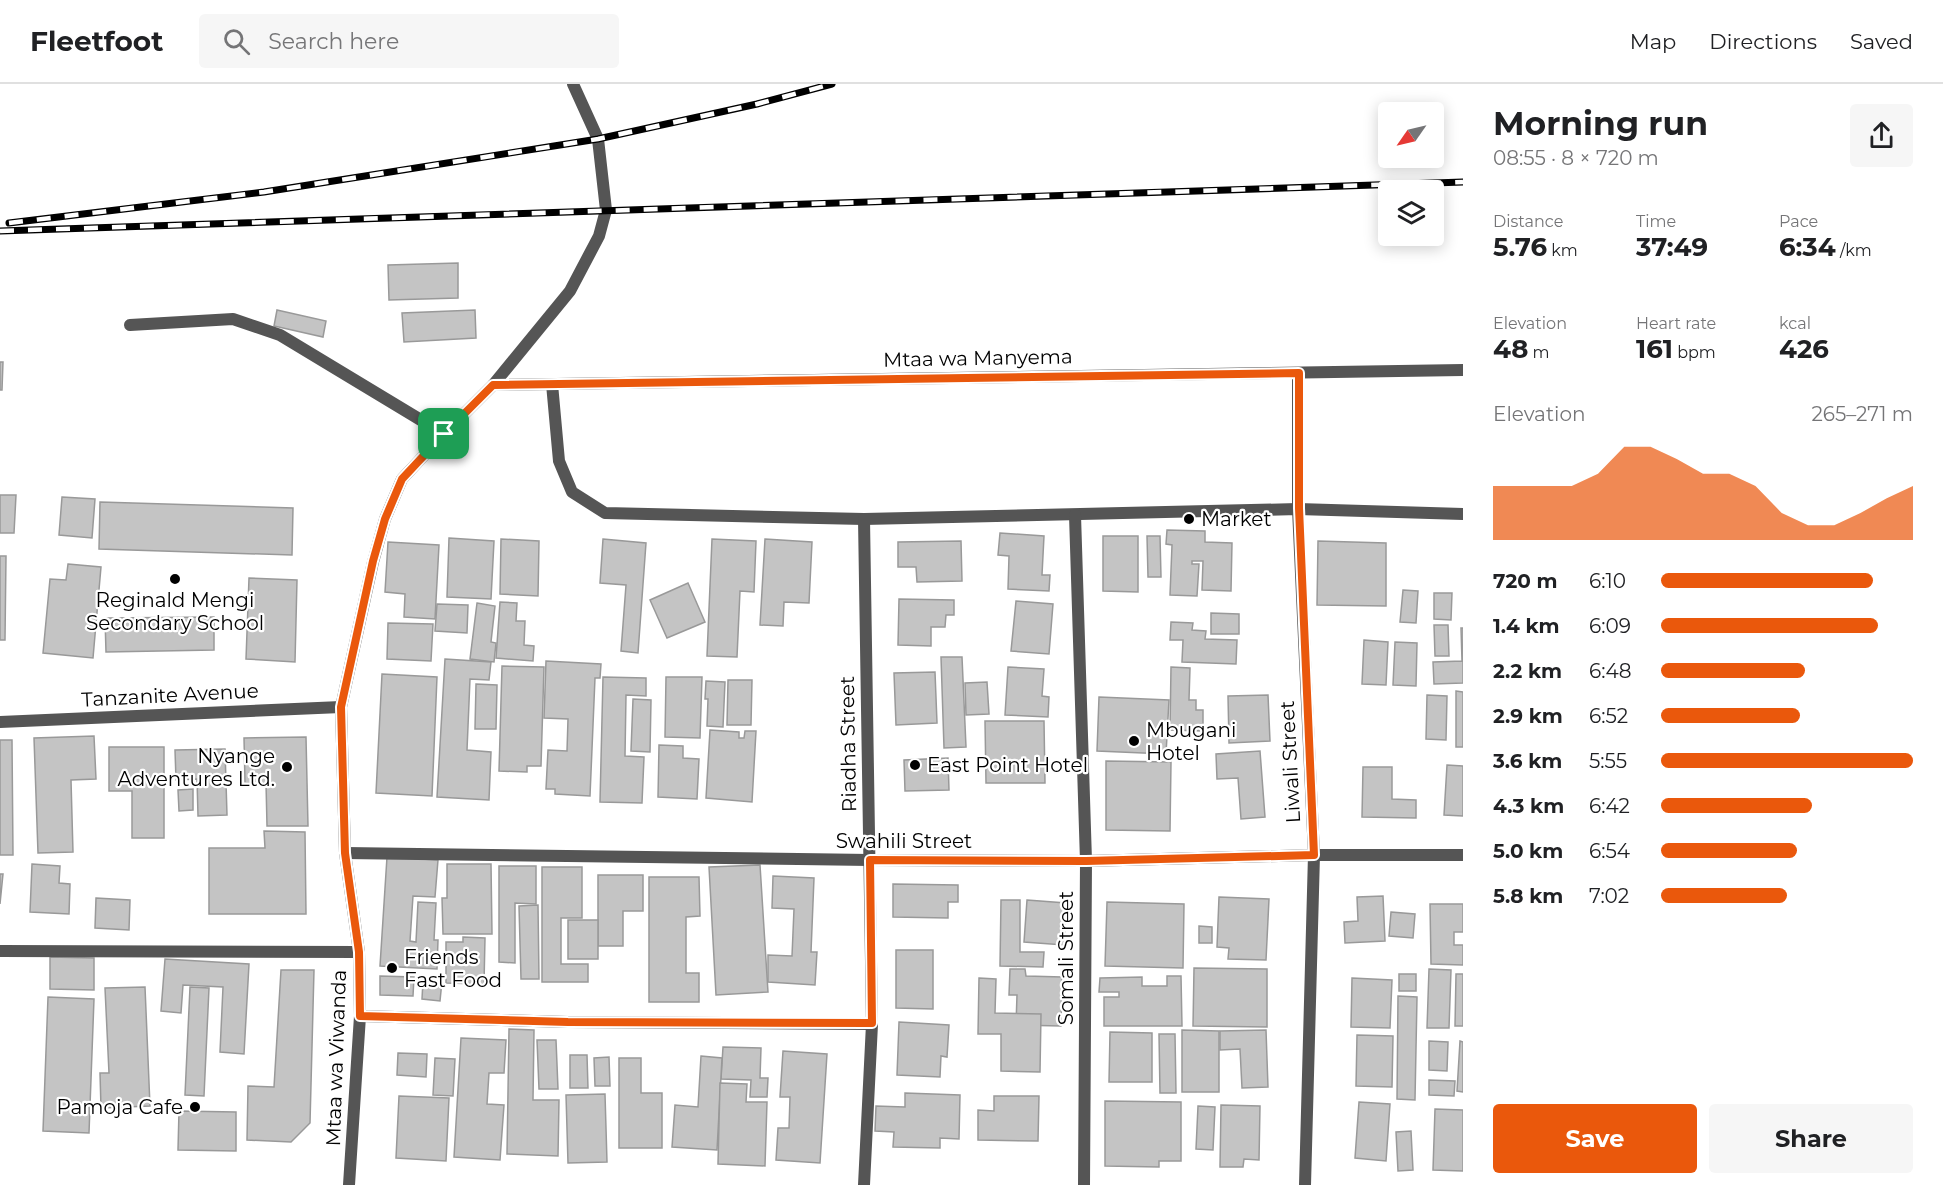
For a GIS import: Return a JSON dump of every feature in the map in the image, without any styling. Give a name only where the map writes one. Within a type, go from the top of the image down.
[{"type":"street","name":"Mtaa wa Viwanda","points":[[349,1185],[360,1016],[359,952],[345,853],[341,707],[373,561],[385,519],[402,479],[493,385],[570,291],[598,236],[606,210],[598,139],[573,84]]},
{"type":"street","points":[[130,326],[233,319],[280,335],[444,434]]},
{"type":"street","name":"Mtaa wa Manyema","points":[[493,385],[1463,370]]},
{"type":"street","name":"Liwali Street","points":[[1299,373],[1299,508],[1314,855],[1305,1185]]},
{"type":"street","points":[[552,384],[559,461],[572,492],[605,513],[864,519],[1299,508],[1463,514]]},
{"type":"street","name":"Somali Street","points":[[1075,515],[1086,861],[1084,1185]]},
{"type":"street","name":"Riadha Street","points":[[864,519],[872,1023],[864,1185]]},
{"type":"street","name":"Tanzanite Avenue","points":[[0,722],[341,707]]},
{"type":"street","name":"Swahili Street","points":[[345,853],[1086,861],[1314,855],[1463,855]]},
{"type":"street","points":[[0,951],[359,952]]},
{"type":"street","points":[[360,1016],[568,1022],[872,1023]]},
{"type":"building","points":[[458,263],[458,298],[389,300],[388,265]]},
{"type":"building","points":[[277,310],[326,321],[323,337],[274,326]]},
{"type":"building","points":[[475,310],[476,338],[404,342],[402,313]]},
{"type":"building","points":[[0,362],[3,362],[2,390],[0,390]]},
{"type":"building","points":[[0,495],[16,495],[14,533],[0,533]]},
{"type":"building","points":[[62,497],[95,499],[92,538],[59,535]]},
{"type":"building","points":[[100,502],[293,508],[292,555],[99,549]]},
{"type":"building","points":[[1167,530],[1205,531],[1205,542],[1232,543],[1231,591],[1202,590],[1203,561],[1192,561],[1192,564],[1199,564],[1197,596],[1170,595],[1172,545],[1166,544]]},
{"type":"building","points":[[1000,533],[1044,536],[1042,575],[1050,575],[1049,591],[1008,589],[1009,556],[998,555]]},
{"type":"building","points":[[1103,536],[1138,536],[1138,592],[1103,591]]},
{"type":"building","points":[[1147,536],[1160,536],[1161,577],[1148,577]]},
{"type":"building","points":[[449,538],[494,541],[491,599],[447,597]]},
{"type":"building","points":[[501,539],[539,541],[538,596],[500,594]]},
{"type":"building","points":[[603,539],[646,543],[638,653],[621,651],[626,585],[600,583]]},
{"type":"building","points":[[712,539],[756,541],[754,592],[740,591],[737,657],[707,656]]},
{"type":"building","points":[[765,539],[812,542],[809,603],[784,602],[783,626],[760,625]]},
{"type":"building","points":[[961,541],[962,581],[917,582],[916,567],[898,567],[898,542]]},
{"type":"building","points":[[1318,541],[1386,543],[1386,606],[1317,605]]},
{"type":"building","points":[[388,542],[439,545],[435,619],[404,617],[405,594],[385,592]]},
{"type":"building","points":[[0,556],[6,556],[5,640],[0,640]]},
{"type":"building","points":[[68,564],[101,567],[93,658],[43,653],[50,579],[66,580]]},
{"type":"building","points":[[249,578],[297,580],[295,662],[246,659]]},
{"type":"building","points":[[688,583],[705,622],[667,638],[650,600]]},
{"type":"building","points":[[1403,590],[1418,591],[1416,623],[1400,622]]},
{"type":"building","points":[[1434,593],[1452,593],[1451,620],[1434,619]]},
{"type":"building","points":[[899,599],[954,600],[954,615],[946,615],[945,627],[931,627],[931,646],[898,645]]},
{"type":"building","points":[[1016,601],[1053,604],[1049,654],[1011,651]]},
{"type":"building","points":[[500,602],[517,603],[516,621],[525,621],[524,645],[534,646],[533,661],[496,658]]},
{"type":"building","points":[[477,603],[495,606],[491,642],[496,643],[494,662],[470,659]]},
{"type":"building","points":[[437,604],[468,605],[467,633],[435,631]]},
{"type":"building","points":[[1211,613],[1239,614],[1239,634],[1211,634]]},
{"type":"building","points":[[214,617],[214,650],[106,652],[105,618]]},
{"type":"building","points":[[1171,622],[1193,623],[1192,630],[1206,631],[1205,639],[1237,640],[1236,664],[1182,662],[1183,640],[1170,640]]},
{"type":"building","points":[[388,623],[433,624],[431,661],[387,659]]},
{"type":"building","points":[[1434,625],[1448,625],[1449,656],[1435,656]]},
{"type":"building","points":[[1461,628],[1463,628],[1463,683],[1434,684],[1433,662],[1462,661]]},
{"type":"building","points":[[1364,640],[1388,642],[1386,685],[1362,684]]},
{"type":"building","points":[[1395,642],[1417,643],[1416,686],[1393,685]]},
{"type":"building","points":[[941,657],[962,657],[966,747],[944,748]]},
{"type":"building","points":[[445,659],[491,662],[489,680],[470,679],[467,750],[491,752],[489,800],[437,797]]},
{"type":"building","points":[[546,661],[601,664],[600,678],[595,678],[590,796],[555,794],[555,789],[546,789],[548,750],[567,751],[568,719],[544,718]]},
{"type":"building","points":[[502,666],[544,667],[541,766],[527,766],[527,772],[499,771]]},
{"type":"building","points":[[1008,667],[1044,669],[1042,696],[1049,697],[1048,717],[1005,715]]},
{"type":"building","points":[[1171,667],[1190,668],[1189,700],[1196,700],[1196,710],[1203,710],[1203,731],[1170,730]]},
{"type":"building","points":[[935,672],[937,723],[896,725],[894,673]]},
{"type":"building","points":[[382,674],[437,677],[432,796],[376,793]]},
{"type":"building","points":[[603,677],[646,678],[646,696],[626,695],[625,756],[644,757],[642,803],[600,802]]},
{"type":"building","points":[[666,677],[702,677],[700,738],[665,737]]},
{"type":"building","points":[[728,680],[752,680],[751,725],[727,725]]},
{"type":"building","points":[[706,681],[725,682],[723,727],[707,726]]},
{"type":"building","points":[[987,682],[989,714],[966,715],[965,683]]},
{"type":"building","points":[[476,684],[497,685],[496,729],[475,729]]},
{"type":"building","points":[[1456,691],[1463,692],[1463,747],[1456,747]]},
{"type":"building","points":[[1268,695],[1270,741],[1229,743],[1228,696]]},
{"type":"building","points":[[1427,695],[1447,696],[1446,740],[1426,739]]},
{"type":"building","points":[[1099,697],[1169,700],[1166,754],[1097,751]]},
{"type":"building","points":[[633,699],[651,700],[650,752],[631,751]]},
{"type":"building","points":[[985,721],[1044,721],[1045,783],[986,783]]},
{"type":"building","points":[[710,730],[739,732],[739,738],[744,738],[745,731],[756,731],[752,802],[706,798]]},
{"type":"building","points":[[94,736],[96,779],[71,780],[73,852],[38,853],[34,738]]},
{"type":"building","points":[[306,737],[308,826],[267,826],[266,783],[245,783],[244,738]]},
{"type":"building","points":[[0,740],[12,740],[13,855],[0,855]]},
{"type":"building","points":[[659,745],[683,746],[683,758],[699,759],[697,799],[658,797]]},
{"type":"building","points":[[109,747],[164,747],[164,838],[132,838],[132,791],[109,791]]},
{"type":"building","points":[[225,749],[227,815],[198,816],[197,779],[176,780],[175,750]]},
{"type":"building","points":[[1260,751],[1265,817],[1241,819],[1238,778],[1217,779],[1216,754]]},
{"type":"building","points":[[948,758],[949,790],[905,791],[904,760]]},
{"type":"building","points":[[1106,761],[1171,762],[1170,831],[1106,830]]},
{"type":"building","points":[[1447,765],[1463,766],[1463,816],[1444,815]]},
{"type":"building","points":[[1363,767],[1392,767],[1392,799],[1416,800],[1416,818],[1362,817]]},
{"type":"building","points":[[193,789],[193,810],[179,811],[178,790]]},
{"type":"building","points":[[264,831],[305,832],[306,914],[209,914],[209,848],[265,848]]},
{"type":"building","points":[[387,857],[438,860],[435,897],[413,896],[410,941],[416,942],[418,902],[436,903],[434,940],[438,940],[437,969],[380,966]]},
{"type":"building","points":[[32,864],[60,866],[59,883],[70,884],[69,914],[30,912]]},
{"type":"building","points":[[447,864],[491,864],[492,934],[443,934],[442,898],[447,898]]},
{"type":"building","points":[[760,865],[768,992],[716,995],[709,867]]},
{"type":"building","points":[[499,866],[536,866],[536,904],[515,903],[515,963],[499,962]]},
{"type":"building","points":[[542,867],[582,867],[582,918],[561,918],[561,964],[588,964],[588,982],[542,982]]},
{"type":"building","points":[[0,874],[3,874],[0,904]]},
{"type":"building","points":[[598,875],[643,875],[643,911],[623,911],[623,946],[598,946]]},
{"type":"building","points":[[773,876],[814,878],[811,952],[817,952],[815,985],[768,982],[768,955],[792,956],[794,909],[772,908]]},
{"type":"building","points":[[649,877],[699,877],[700,916],[686,917],[686,973],[699,973],[699,1002],[649,1002]]},
{"type":"building","points":[[893,884],[958,885],[958,902],[948,902],[948,918],[893,917]]},
{"type":"building","points":[[1383,896],[1385,941],[1345,943],[1344,922],[1358,921],[1357,897]]},
{"type":"building","points":[[1219,897],[1269,899],[1266,960],[1228,959],[1229,948],[1217,947]]},
{"type":"building","points":[[96,898],[130,900],[129,930],[95,928]]},
{"type":"building","points":[[1001,900],[1020,900],[1020,952],[1044,952],[1043,967],[1000,966]]},
{"type":"building","points":[[1027,900],[1066,903],[1064,945],[1024,942]]},
{"type":"building","points":[[1107,902],[1184,904],[1183,968],[1105,966]]},
{"type":"building","points":[[1430,904],[1463,904],[1463,932],[1454,932],[1454,945],[1463,945],[1463,965],[1431,964]]},
{"type":"building","points":[[538,905],[539,979],[521,979],[519,906]]},
{"type":"building","points":[[1391,912],[1415,914],[1413,938],[1389,936]]},
{"type":"building","points":[[568,920],[598,920],[598,959],[568,959]]},
{"type":"building","points":[[1199,926],[1212,927],[1212,943],[1199,943]]},
{"type":"building","points":[[463,937],[485,938],[484,984],[446,983],[446,942],[463,942]]},
{"type":"building","points":[[896,950],[933,950],[933,1009],[896,1008]]},
{"type":"building","points":[[50,957],[94,958],[94,990],[50,989]]},
{"type":"building","points":[[165,959],[249,964],[244,1054],[220,1052],[223,987],[183,985],[181,1013],[161,1011]]},
{"type":"building","points":[[1194,968],[1267,969],[1267,1027],[1193,1026]]},
{"type":"building","points":[[1010,969],[1025,969],[1026,976],[1062,977],[1061,1026],[1016,1025],[1017,995],[1009,995]]},
{"type":"building","points":[[1429,969],[1451,970],[1449,1028],[1427,1028]]},
{"type":"building","points":[[281,970],[314,970],[310,1123],[291,1142],[247,1140],[248,1086],[274,1087]]},
{"type":"building","points":[[1399,974],[1416,974],[1416,991],[1399,991]]},
{"type":"building","points":[[1456,974],[1463,974],[1463,1026],[1455,1026]]},
{"type":"building","points":[[380,976],[414,977],[413,996],[380,995]]},
{"type":"building","points":[[1167,976],[1181,976],[1182,1026],[1104,1026],[1104,997],[1119,997],[1119,992],[1099,992],[1100,978],[1142,977],[1142,986],[1167,986]]},
{"type":"building","points":[[979,978],[996,979],[995,1013],[1041,1014],[1040,1072],[1001,1071],[1001,1034],[978,1034]]},
{"type":"building","points":[[1352,978],[1392,980],[1390,1028],[1351,1027]]},
{"type":"building","points":[[423,980],[442,981],[440,1001],[422,999]]},
{"type":"building","points":[[145,987],[150,1106],[101,1108],[100,1073],[109,1073],[105,988]]},
{"type":"building","points":[[190,987],[209,988],[204,1096],[185,1095]]},
{"type":"building","points":[[1398,996],[1417,997],[1415,1100],[1397,1099]]},
{"type":"building","points":[[48,997],[94,999],[89,1133],[43,1131]]},
{"type":"building","points":[[899,1022],[949,1025],[947,1057],[941,1056],[940,1077],[897,1075]]},
{"type":"building","points":[[509,1029],[534,1030],[533,1100],[559,1100],[558,1156],[507,1154]]},
{"type":"building","points":[[1182,1030],[1219,1031],[1219,1092],[1182,1092]]},
{"type":"building","points":[[1266,1030],[1268,1087],[1242,1088],[1240,1049],[1220,1050],[1220,1031]]},
{"type":"building","points":[[1110,1032],[1152,1033],[1152,1082],[1109,1082]]},
{"type":"building","points":[[1159,1034],[1175,1034],[1176,1093],[1160,1093]]},
{"type":"building","points":[[1357,1035],[1393,1036],[1392,1087],[1356,1086]]},
{"type":"building","points":[[461,1038],[506,1040],[504,1073],[489,1073],[487,1104],[504,1105],[500,1160],[454,1157]]},
{"type":"building","points":[[537,1040],[556,1040],[558,1089],[539,1089]]},
{"type":"building","points":[[1429,1041],[1448,1042],[1447,1071],[1429,1070]]},
{"type":"building","points":[[1460,1041],[1463,1042],[1463,1092],[1457,1091]]},
{"type":"building","points":[[723,1047],[761,1048],[760,1078],[768,1078],[767,1097],[750,1097],[751,1080],[721,1079]]},
{"type":"building","points":[[783,1051],[827,1054],[820,1163],[776,1160],[778,1128],[789,1128],[790,1097],[780,1097]]},
{"type":"building","points":[[398,1053],[427,1054],[426,1077],[397,1075]]},
{"type":"building","points":[[570,1055],[587,1055],[588,1088],[570,1088]]},
{"type":"building","points":[[701,1056],[722,1058],[717,1150],[672,1147],[675,1105],[698,1107]]},
{"type":"building","points":[[609,1057],[610,1086],[595,1086],[594,1058]]},
{"type":"building","points":[[435,1058],[455,1059],[453,1096],[433,1095]]},
{"type":"building","points":[[619,1058],[641,1058],[641,1093],[662,1093],[662,1148],[619,1148]]},
{"type":"building","points":[[1429,1080],[1455,1081],[1454,1096],[1429,1095]]},
{"type":"building","points":[[720,1083],[747,1084],[746,1102],[767,1102],[765,1166],[718,1164]]},
{"type":"building","points":[[905,1093],[960,1095],[959,1139],[940,1138],[940,1148],[893,1147],[894,1132],[875,1131],[876,1106],[905,1107]]},
{"type":"building","points":[[605,1094],[607,1162],[568,1163],[566,1095]]},
{"type":"building","points":[[399,1096],[449,1098],[446,1161],[396,1158]]},
{"type":"building","points":[[994,1096],[1039,1096],[1038,1141],[978,1140],[978,1110],[994,1111]]},
{"type":"building","points":[[1105,1101],[1181,1102],[1181,1161],[1159,1161],[1159,1167],[1105,1166]]},
{"type":"building","points":[[1359,1102],[1390,1104],[1386,1161],[1355,1158]]},
{"type":"building","points":[[1221,1105],[1260,1106],[1259,1160],[1244,1159],[1243,1167],[1220,1167]]},
{"type":"building","points":[[1198,1106],[1215,1107],[1213,1150],[1196,1149]]},
{"type":"building","points":[[1435,1109],[1463,1110],[1463,1171],[1433,1170]]},
{"type":"building","points":[[179,1111],[236,1112],[236,1151],[178,1150]]},
{"type":"building","points":[[1411,1131],[1413,1170],[1398,1171],[1396,1132]]},
{"type":"railway","points":[[9,223],[264,192],[598,139],[757,104],[832,84]]},
{"type":"railway","points":[[0,231],[1463,182]]},
{"type":"place","name":"Market","points":[[1189,519]]},
{"type":"place","name":"Reginald Mengi Secondary School","points":[[175,579]]},
{"type":"place","name":"Mbugani Hotel","points":[[1134,741]]},
{"type":"place","name":"East Point Hotel","points":[[915,765]]},
{"type":"place","name":"Nyange Adventures Ltd.","points":[[287,767]]},
{"type":"place","name":"Friends Fast Food","points":[[392,968]]},
{"type":"place","name":"Pamoja Cafe","points":[[195,1107]]},
{"type":"route","points":[[1299,373],[1299,508],[1314,855],[1086,861],[870,860],[872,1023],[568,1022],[360,1016],[359,952],[345,853],[341,707],[373,561],[385,519],[402,479],[444,434],[493,385],[1299,373]]}]
